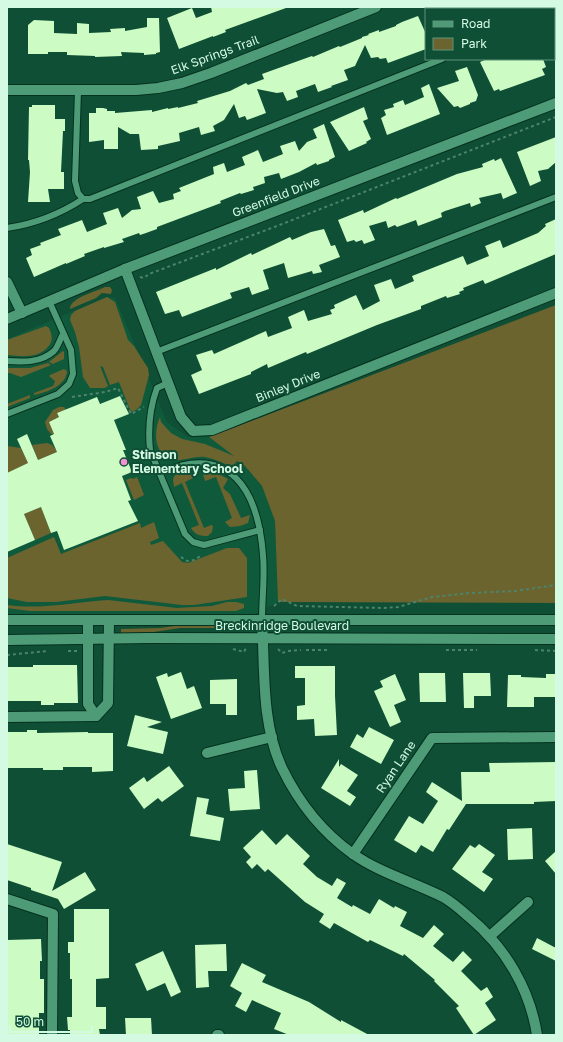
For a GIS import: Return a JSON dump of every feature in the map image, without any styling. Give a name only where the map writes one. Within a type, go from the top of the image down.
[{"type":"street","name":"Elk Springs Trail","points":[[7,90],[136,90],[158,88],[182,83],[211,73],[376,7]]},
{"type":"street","name":"Greenfield Drive","points":[[7,319],[125,269],[556,103]]},
{"type":"street","name":"Binley Drive","points":[[125,269],[181,417],[193,431],[212,430],[556,293]]},
{"type":"street","points":[[7,282],[22,313]]},
{"type":"street","name":"Breckinridge Boulevard","points":[[7,620],[556,620]]},
{"type":"street","points":[[88,620],[88,704],[96,716]]},
{"type":"street","points":[[7,717],[96,716],[108,703],[109,620]]},
{"type":"street","points":[[262,620],[266,707],[272,737],[282,768],[309,814],[327,833],[353,854],[369,864],[444,898],[464,912],[490,936],[502,951],[520,981],[527,997],[537,1035]]},
{"type":"street","name":"Breckinridge Boulevard","points":[[7,640],[556,639]]},
{"type":"street","points":[[207,753],[272,737]]},
{"type":"street","name":"Ryan Lane","points":[[353,854],[432,738],[556,737]]},
{"type":"street","points":[[7,899],[53,914],[52,1035]]},
{"type":"street","points":[[490,936],[528,902]]},
{"type":"lane","points":[[7,228],[29,224],[46,218],[83,199],[90,199],[439,60]]},
{"type":"lane","points":[[78,91],[75,181],[78,193],[83,199]]},
{"type":"lane","points":[[156,352],[556,197]]},
{"type":"lane","points":[[7,414],[58,394],[68,384],[73,374],[71,350],[49,301]]},
{"type":"lane","points":[[7,361],[24,362],[41,359],[55,350],[63,334]]},
{"type":"lane","points":[[168,383],[157,388],[152,406],[149,437],[150,450],[185,534],[193,542],[204,545],[260,530]]},
{"type":"lane","points":[[160,473],[176,466],[194,463],[209,463],[226,469],[238,480],[248,494],[255,511],[260,530],[263,556],[262,620]]},
{"type":"path","points":[[140,277],[144,278],[149,274],[277,226],[556,117]]},
{"type":"path","points":[[72,397],[105,392],[118,388],[131,414],[145,407]]},
{"type":"path","points":[[181,557],[187,561],[194,560],[202,555]]},
{"type":"path","points":[[274,606],[282,599],[297,606],[320,608],[391,608],[432,597],[470,593],[516,591],[556,585]]},
{"type":"shaded area","name":"Stinson Elementary School","points":[[107,297],[115,298],[167,422],[188,437],[209,437],[238,458],[262,486],[275,521],[278,602],[237,623],[7,624],[7,339]]},
{"type":"green space","points":[[105,287],[110,287],[112,290],[111,294],[102,293],[96,298],[70,309],[71,305],[78,299]]},
{"type":"green space","points":[[107,297],[115,302],[128,340],[134,346],[148,368],[149,375],[141,405],[136,410],[131,412],[119,382],[110,385],[103,367],[100,366],[108,386],[105,388],[90,388],[83,377],[79,347],[70,320],[71,315],[75,311]]},
{"type":"green space","points":[[556,305],[556,603],[278,602],[275,521],[262,486],[245,466],[237,461],[232,467],[205,457],[175,460],[168,458],[159,449],[156,430],[160,417],[161,422],[171,433],[182,439],[205,444],[234,456],[209,437]]},
{"type":"green space","points":[[46,326],[49,328],[52,339],[49,346],[43,352],[28,356],[7,355],[7,340]]},
{"type":"green space","points":[[63,351],[64,359],[53,364],[49,362]]},
{"type":"green space","points":[[48,363],[51,365],[21,377],[7,373],[7,368],[30,368]]},
{"type":"green space","points":[[64,369],[67,371],[66,376],[60,384],[55,388],[34,395],[34,393],[53,386],[55,381],[49,376]]},
{"type":"green space","points":[[30,395],[30,398],[7,407],[7,404]]},
{"type":"green space","points":[[59,407],[64,407],[66,410],[57,413],[59,417],[49,422],[54,434],[51,434],[47,429],[45,422],[53,410]]},
{"type":"green space","points":[[47,443],[52,445],[58,452],[38,460],[32,445]]},
{"type":"green space","points":[[7,446],[21,448],[28,463],[8,473]]},
{"type":"green space","points":[[186,470],[189,471],[193,478],[185,482],[204,528],[211,525],[213,526],[212,532],[208,536],[198,535],[191,528],[199,525],[182,483],[174,487],[173,479],[175,475]]},
{"type":"green space","points":[[207,471],[212,471],[228,479],[223,488],[230,494],[241,518],[250,515],[248,523],[230,527],[225,522],[232,518],[216,477],[205,481],[203,474]]},
{"type":"green space","points":[[137,477],[144,495],[134,500],[126,480]]},
{"type":"green space","points":[[41,507],[51,533],[35,540],[24,514]]},
{"type":"green space","points":[[154,522],[159,538],[150,542],[151,545],[163,541],[182,562],[188,563],[227,548],[239,548],[247,558],[247,597],[194,605],[182,605],[105,596],[56,602],[27,602],[7,598],[7,558],[54,537],[61,554],[140,523],[141,528]]},
{"type":"green space","points":[[108,600],[177,608],[212,606],[227,602],[236,602],[244,604],[244,608],[236,611],[30,611],[7,608],[7,605],[32,607]]},
{"type":"green space","points":[[235,624],[235,628],[180,628],[147,633],[121,633],[121,629],[160,628],[182,625]]},
{"type":"building","points":[[211,7],[286,8],[225,30],[226,32],[179,49],[167,18],[192,8],[196,18],[212,12]]},
{"type":"building","points":[[418,16],[425,32],[425,49],[388,63],[386,58],[371,58],[365,45],[355,66],[344,70],[348,80],[331,86],[332,87],[318,92],[315,84],[296,91],[298,97],[287,101],[283,92],[277,93],[257,89],[266,113],[247,120],[245,116],[239,118],[234,104],[224,120],[213,126],[215,131],[201,135],[199,127],[179,133],[180,141],[158,146],[158,149],[141,150],[139,134],[130,134],[118,127],[118,149],[104,149],[104,140],[89,142],[89,113],[96,113],[96,108],[107,109],[107,111],[115,111],[115,113],[152,110],[152,112],[198,103],[197,101],[230,91],[246,83],[248,85],[264,79],[262,74],[312,56],[313,57],[339,46],[340,47],[369,35],[368,34],[396,26]]},
{"type":"building","points":[[147,18],[159,18],[160,52],[156,54],[144,55],[144,53],[121,52],[122,56],[95,57],[67,55],[67,52],[28,54],[28,25],[34,20],[54,21],[54,33],[77,34],[77,23],[89,24],[89,33],[111,32],[110,29],[125,28],[125,31],[147,27]]},
{"type":"building","points":[[485,60],[543,60],[546,67],[542,69],[545,75],[500,91],[499,89],[494,91],[480,62]]},
{"type":"building","points":[[467,67],[478,95],[476,101],[470,104],[460,108],[458,106],[454,107],[437,88],[459,81],[455,71]]},
{"type":"building","points":[[429,84],[440,114],[387,135],[381,118],[386,115],[384,110],[394,107],[393,104],[403,100],[405,105],[424,97],[421,88]]},
{"type":"building","points":[[32,105],[55,105],[55,119],[65,119],[61,172],[64,172],[64,189],[48,189],[50,202],[28,202],[30,172],[28,160],[29,107],[32,107]]},
{"type":"building","points":[[364,107],[368,119],[363,121],[371,139],[366,142],[367,143],[349,151],[330,122]]},
{"type":"building","points":[[324,124],[335,157],[329,161],[317,165],[316,163],[281,179],[279,173],[264,177],[265,183],[253,187],[254,190],[240,193],[220,201],[221,203],[157,227],[157,229],[122,239],[124,242],[84,254],[85,256],[34,277],[26,258],[32,255],[30,249],[41,245],[40,243],[61,235],[58,229],[82,220],[87,232],[107,224],[103,213],[118,208],[122,218],[132,210],[141,209],[137,197],[153,191],[159,203],[174,199],[173,194],[181,191],[179,188],[214,174],[213,167],[224,163],[227,172],[245,165],[242,157],[258,150],[263,162],[283,154],[280,146],[295,141],[299,151],[307,142],[317,138],[313,129]]},
{"type":"building","points":[[556,137],[556,162],[548,169],[538,171],[541,181],[530,186],[517,152]]},
{"type":"building","points":[[501,158],[517,193],[503,199],[501,193],[479,198],[481,203],[471,207],[470,203],[445,211],[441,213],[442,217],[418,226],[416,220],[397,227],[395,225],[388,228],[386,221],[369,226],[375,240],[364,244],[362,240],[347,242],[338,220],[363,210],[364,213],[396,198],[397,199],[457,174],[483,167],[482,164]]},
{"type":"building","points":[[556,219],[556,254],[485,284],[483,280],[463,288],[464,290],[459,292],[460,294],[447,298],[446,296],[421,306],[421,309],[377,325],[307,354],[306,352],[268,368],[267,364],[251,372],[251,374],[199,394],[191,375],[202,370],[196,355],[212,350],[214,354],[266,331],[268,337],[292,328],[288,317],[304,310],[308,321],[332,314],[330,310],[335,308],[334,305],[356,295],[363,310],[380,301],[374,285],[391,279],[395,289],[414,281],[412,276],[463,256],[467,265],[489,256],[485,246],[500,240],[503,248],[538,233],[546,226],[545,224]]},
{"type":"building","points":[[324,229],[331,246],[335,245],[340,257],[319,265],[322,272],[313,274],[312,271],[288,278],[284,263],[263,270],[269,289],[252,295],[249,287],[230,293],[232,298],[182,317],[179,310],[165,314],[156,292],[216,268],[216,270],[251,253],[252,255],[290,237],[292,240],[311,232]]},
{"type":"building","points":[[120,396],[129,414],[114,420],[126,450],[123,450],[132,472],[122,476],[131,500],[128,501],[138,521],[64,550],[57,531],[51,533],[41,507],[24,514],[35,540],[7,552],[7,473],[28,463],[17,439],[27,434],[38,460],[57,452],[50,436],[54,434],[49,422],[59,417],[57,413],[97,397],[100,404]]},
{"type":"building","points":[[33,665],[77,665],[78,703],[54,703],[54,705],[41,705],[41,701],[8,701],[8,667],[33,667]]},
{"type":"building","points":[[295,666],[335,666],[337,735],[315,736],[314,719],[297,720],[297,706],[305,705],[305,678],[295,678]]},
{"type":"building","points":[[181,672],[187,689],[194,686],[202,708],[171,719],[156,677],[167,673],[168,677]]},
{"type":"building","points":[[419,673],[445,673],[446,702],[420,702]]},
{"type":"building","points":[[463,673],[490,673],[491,696],[474,696],[474,708],[464,708]]},
{"type":"building","points":[[395,674],[406,700],[394,705],[401,722],[390,727],[374,691],[383,687],[380,681]]},
{"type":"building","points":[[546,674],[556,674],[556,697],[534,697],[534,707],[507,707],[508,675],[546,678]]},
{"type":"building","points":[[237,679],[237,715],[226,715],[226,704],[210,704],[210,680]]},
{"type":"building","points":[[135,715],[162,722],[147,727],[168,732],[163,754],[127,746]]},
{"type":"building","points":[[369,727],[394,740],[381,764],[350,747],[357,734],[363,738]]},
{"type":"building","points":[[27,730],[37,730],[37,733],[113,733],[113,771],[92,772],[92,767],[63,767],[63,770],[43,770],[43,768],[7,768],[7,732],[27,732]]},
{"type":"building","points":[[339,759],[339,767],[341,764],[358,775],[347,791],[356,797],[350,806],[321,788]]},
{"type":"building","points":[[556,762],[556,801],[534,802],[534,804],[466,804],[449,830],[447,829],[433,852],[421,845],[416,853],[394,840],[409,816],[423,824],[438,801],[426,792],[432,782],[462,801],[461,772],[490,772],[489,763]]},
{"type":"building","points":[[169,766],[184,786],[162,802],[158,798],[144,809],[129,788],[144,777],[147,782]]},
{"type":"building","points":[[257,770],[260,809],[230,811],[228,789],[245,788],[244,771]]},
{"type":"building","points":[[197,797],[209,799],[206,814],[224,818],[220,841],[190,836]]},
{"type":"building","points":[[532,828],[533,859],[508,860],[507,829]]},
{"type":"building","points":[[262,830],[276,845],[287,834],[310,856],[303,864],[317,877],[332,886],[337,878],[346,883],[337,898],[352,907],[353,905],[370,914],[379,899],[394,908],[395,906],[407,912],[400,926],[423,938],[434,925],[444,934],[433,946],[453,962],[463,951],[472,960],[461,971],[481,991],[487,987],[493,997],[485,1003],[496,1020],[474,1035],[456,1008],[459,1006],[434,981],[435,980],[404,954],[403,956],[370,940],[368,942],[334,923],[330,929],[319,922],[324,914],[305,902],[268,869],[265,872],[257,864],[252,869],[246,862],[251,857],[243,848]]},
{"type":"building","points":[[7,844],[62,862],[52,891],[85,872],[96,890],[64,909],[58,899],[7,880]]},
{"type":"building","points":[[479,844],[495,855],[482,872],[493,879],[484,892],[452,869],[470,845],[475,848]]},
{"type":"building","points":[[556,851],[556,874],[545,861]]},
{"type":"building","points":[[74,909],[109,909],[109,978],[96,979],[96,1007],[106,1007],[106,1029],[99,1029],[100,1035],[70,1035],[70,1030],[68,1030],[67,1017],[72,1017],[72,979],[70,979],[70,953],[68,953],[68,942],[74,942]]},
{"type":"building","points":[[537,938],[556,948],[556,961],[532,949]]},
{"type":"building","points":[[41,939],[42,961],[40,961],[40,979],[44,979],[44,1013],[39,1013],[39,1035],[7,1035],[7,940]]},
{"type":"building","points":[[226,944],[227,971],[208,971],[209,987],[196,988],[195,945]]},
{"type":"building","points":[[163,951],[181,992],[171,997],[165,983],[147,991],[135,964]]},
{"type":"building","points":[[242,963],[266,975],[262,982],[309,1002],[341,1022],[341,1020],[369,1035],[289,1035],[274,1029],[281,1013],[252,1000],[246,1012],[235,1006],[242,993],[230,986]]},
{"type":"building","points":[[125,1018],[151,1018],[152,1035],[126,1035]]},
{"type":"place","name":"Stinson Elementary School","points":[[124,462]]}]
